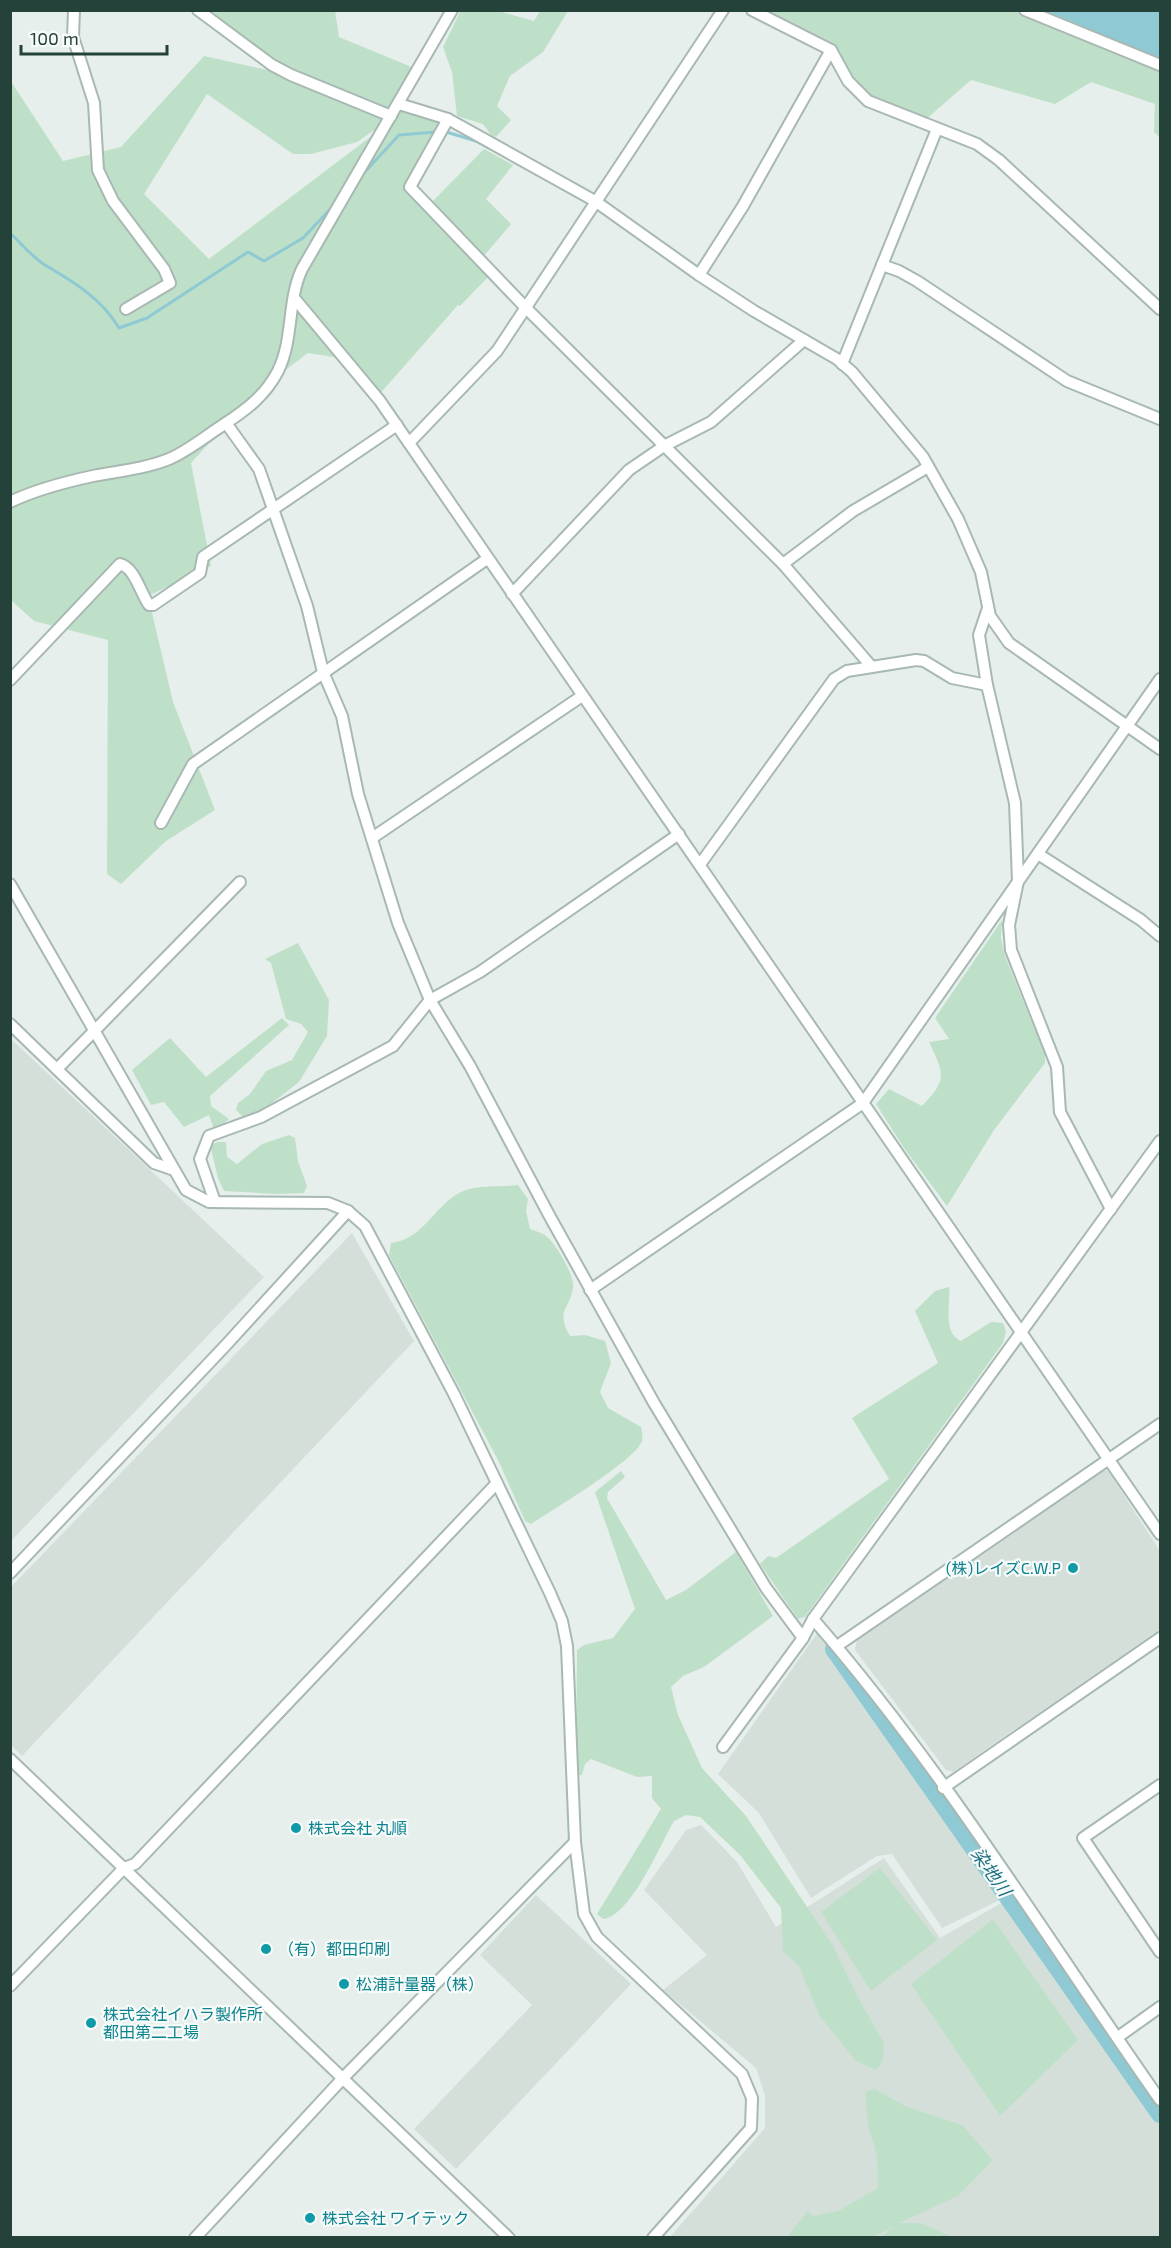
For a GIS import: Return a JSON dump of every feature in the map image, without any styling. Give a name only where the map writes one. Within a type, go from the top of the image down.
[{"type":"street","points":[[74,10],[73,37],[94,103],[98,170],[112,201],[164,269],[170,283],[126,309]]},
{"type":"street","points":[[198,10],[282,70],[391,116]]},
{"type":"street","points":[[409,443],[497,351],[527,309],[595,201],[723,10]]},
{"type":"street","points":[[752,10],[831,50],[848,81],[868,101],[977,144],[999,160],[1161,309]]},
{"type":"street","points":[[1025,10],[1161,65]]},
{"type":"street","points":[[10,502],[64,483],[96,475],[118,474],[168,460],[226,423],[261,397],[279,369],[290,338],[302,269],[399,104],[448,13]]},
{"type":"street","points":[[699,275],[743,206],[831,50]]},
{"type":"street","points":[[399,104],[448,119],[595,201],[699,275],[842,364],[928,467],[958,519],[981,572],[988,607],[997,629],[1009,644],[1161,749]]},
{"type":"street","points":[[448,119],[411,187],[527,309],[783,564],[872,666]]},
{"type":"street","points":[[842,364],[937,129]]},
{"type":"street","points":[[882,266],[899,271],[917,281],[1067,381],[1161,419]]},
{"type":"street","points":[[295,299],[380,401],[397,425],[582,696],[701,863],[799,1013],[1161,1534]]},
{"type":"street","points":[[512,594],[628,471],[664,446],[716,418],[804,340]]},
{"type":"street","points":[[226,423],[259,470],[306,606],[323,672],[342,716],[358,794],[398,923],[430,1000],[502,1125],[590,1290],[654,1403],[766,1588],[803,1638]]},
{"type":"street","points":[[10,680],[120,564],[132,571],[140,593],[149,605],[153,605],[200,573],[203,557],[397,425]]},
{"type":"street","points":[[783,564],[861,505],[928,467]]},
{"type":"street","points":[[161,823],[193,764],[487,559]]},
{"type":"street","points":[[988,607],[979,635],[987,685],[1015,803],[1018,881],[1009,926],[1011,950],[1057,1067],[1060,1112],[1111,1209]]},
{"type":"street","points":[[701,863],[834,679],[847,671],[916,660],[924,661],[952,678],[987,685]]},
{"type":"street","points":[[590,1290],[863,1103],[1161,679]]},
{"type":"street","points":[[372,838],[582,696]]},
{"type":"street","points":[[215,1202],[200,1159],[209,1136],[261,1117],[393,1046],[430,1000],[480,972],[679,834]]},
{"type":"street","points":[[1038,854],[1141,920],[1161,936]]},
{"type":"street","points":[[57,1069],[92,1030],[240,882]]},
{"type":"street","points":[[10,884],[186,1190],[196,1197],[215,1202],[328,1203],[348,1211],[365,1226],[454,1395],[497,1483],[562,1621],[567,1646],[575,1842],[584,1914],[597,1936],[742,2074],[749,2086],[752,2098],[751,2128],[653,2238]]},
{"type":"street","points":[[10,1024],[154,1163],[174,1170]]},
{"type":"street","points":[[723,1747],[803,1638],[813,1619],[1161,1141]]},
{"type":"street","points":[[10,1573],[140,1437],[348,1211]]},
{"type":"street","points":[[837,1646],[1161,1424]]},
{"type":"street","points":[[10,1986],[123,1868],[135,1864],[497,1483]]},
{"type":"street","points":[[813,1619],[837,1646],[1047,1930],[1161,2100]]},
{"type":"street","points":[[943,1788],[1161,1638]]},
{"type":"street","points":[[10,1759],[344,2077],[509,2238]]},
{"type":"street","points":[[1161,1785],[1083,1838],[1161,1952]]},
{"type":"street","points":[[195,2238],[344,2077],[575,1842]]},
{"type":"street","points":[[1118,2037],[1161,2007]]},
{"type":"shaded area","points":[[10,1038],[264,1277],[11,1541],[10,1541]]},
{"type":"shaded area","points":[[352,1233],[414,1341],[22,1756],[11,1745],[11,1587]]},
{"type":"shaded area","points":[[1099,1470],[1108,1471],[1160,1551],[1160,1629],[953,1772],[946,1770],[855,1650],[857,1639]]},
{"type":"shaded area","points":[[818,1632],[1006,1897],[942,1928],[892,1854],[877,1856],[811,1898],[759,1813],[718,1774]]},
{"type":"shaded area","points":[[701,1825],[737,1862],[776,1927],[884,1858],[940,1938],[1005,1901],[1160,2122],[1160,2237],[670,2237],[765,2128],[765,2096],[756,2068],[663,1990],[707,1955],[644,1890],[686,1830]]},
{"type":"shaded area","points":[[536,1895],[631,1984],[456,2169],[414,2129],[532,2005],[480,1955]]},
{"type":"green space","points":[[461,10],[498,11],[534,21],[540,11],[568,11],[543,52],[510,76],[497,106],[511,120],[496,137],[491,135],[483,124],[457,116],[452,72],[443,47]]},
{"type":"green space","points":[[204,11],[335,11],[339,37],[414,68],[386,122],[357,142],[311,154],[293,154],[207,94],[144,194],[209,259],[390,122],[401,107],[444,123],[408,188],[492,273],[460,306],[458,305],[377,397],[346,359],[308,353],[255,393],[191,463],[211,566],[148,596],[173,702],[215,810],[166,841],[121,884],[107,874],[108,640],[34,621],[11,600],[10,80],[63,161],[121,147],[204,56],[290,75]]},
{"type":"green space","points":[[760,11],[1015,11],[1160,70],[1160,138],[1154,132],[1155,104],[1091,82],[1055,104],[971,80],[924,121],[871,96],[854,78],[838,51]]},
{"type":"green space","points":[[484,149],[513,165],[486,199],[511,224],[483,257],[429,205]]},
{"type":"green space","points":[[1002,920],[1001,938],[1005,956],[1034,1028],[1045,1049],[1045,1063],[994,1130],[947,1206],[904,1148],[876,1104],[889,1089],[922,1106],[936,1089],[940,1082],[940,1069],[929,1042],[949,1039],[935,1018]]},
{"type":"green space","points":[[298,943],[329,1000],[327,1036],[299,1082],[254,1117],[244,1118],[236,1110],[238,1103],[250,1094],[266,1071],[292,1060],[308,1032],[301,1024],[286,1019],[271,963],[265,959]]},
{"type":"green space","points":[[282,1018],[289,1025],[210,1096],[211,1106],[229,1119],[215,1132],[209,1115],[184,1127],[164,1102],[151,1105],[132,1070],[170,1038],[206,1077]]},
{"type":"green space","points":[[289,1135],[295,1138],[298,1161],[307,1186],[304,1193],[224,1191],[218,1178],[210,1145],[226,1142],[227,1157],[237,1164],[262,1144]]},
{"type":"green space","points":[[518,1185],[528,1199],[526,1211],[530,1229],[543,1234],[551,1241],[564,1260],[571,1276],[573,1287],[564,1315],[570,1336],[585,1335],[605,1341],[611,1363],[600,1392],[608,1408],[641,1427],[642,1436],[642,1441],[636,1449],[610,1472],[531,1524],[525,1521],[499,1462],[389,1255],[391,1243],[413,1234],[456,1195],[478,1187]]},
{"type":"green space","points":[[949,1287],[949,1325],[955,1337],[961,1341],[991,1322],[1003,1323],[1006,1331],[1003,1343],[805,1617],[798,1619],[760,1564],[768,1556],[776,1558],[889,1479],[852,1418],[938,1363],[915,1311],[935,1291]]},
{"type":"green space","points":[[621,1471],[625,1477],[608,1492],[607,1498],[666,1600],[686,1590],[736,1552],[773,1616],[704,1667],[683,1676],[671,1687],[678,1715],[702,1768],[746,1816],[832,1944],[884,2043],[883,2059],[877,2070],[856,2061],[819,2015],[799,1966],[783,1951],[781,1908],[740,1855],[700,1817],[686,1815],[674,1821],[644,1878],[624,1906],[614,1915],[603,1919],[597,1914],[661,1809],[652,1798],[652,1776],[637,1777],[591,1759],[585,1764],[582,1775],[576,1775],[577,1650],[584,1645],[613,1638],[635,1609],[595,1492]]},
{"type":"green space","points":[[880,1868],[937,1940],[871,1991],[821,1912]]},
{"type":"green space","points":[[993,1919],[1078,2040],[1000,2116],[911,1984]]},
{"type":"green space","points":[[875,2089],[907,2107],[962,2125],[993,2160],[958,2196],[899,2223],[920,2223],[952,2237],[881,2237],[894,2226],[873,2237],[787,2237],[808,2211],[813,2216],[838,2211],[878,2188],[877,2155],[868,2125],[865,2092]]},
{"type":"water","points":[[1046,11],[1160,11],[1160,59]]},
{"type":"waterway","points":[[712,18],[716,10]]},
{"type":"waterway","points":[[443,131],[476,141],[572,192]]},
{"type":"waterway","points":[[362,175],[399,135],[436,132]]},
{"type":"waterway","points":[[10,233],[40,262],[96,300],[119,328],[147,318],[248,252],[264,261],[303,238],[335,204]]},
{"type":"waterway","name":"染地川","points":[[834,1649],[1160,2114]]},
{"type":"place","name":"(株)レイズC.W.P","points":[[1073,1568]]},
{"type":"place","name":"株式会社 丸順","points":[[296,1828]]},
{"type":"place","name":"（有）都田印刷","points":[[266,1949]]},
{"type":"place","name":"松浦計量器（株）","points":[[344,1984]]},
{"type":"place","name":"株式会社イハラ製作所 都田第二工場","points":[[91,2023]]},
{"type":"place","name":"株式会社 ワイテック","points":[[310,2218]]}]
